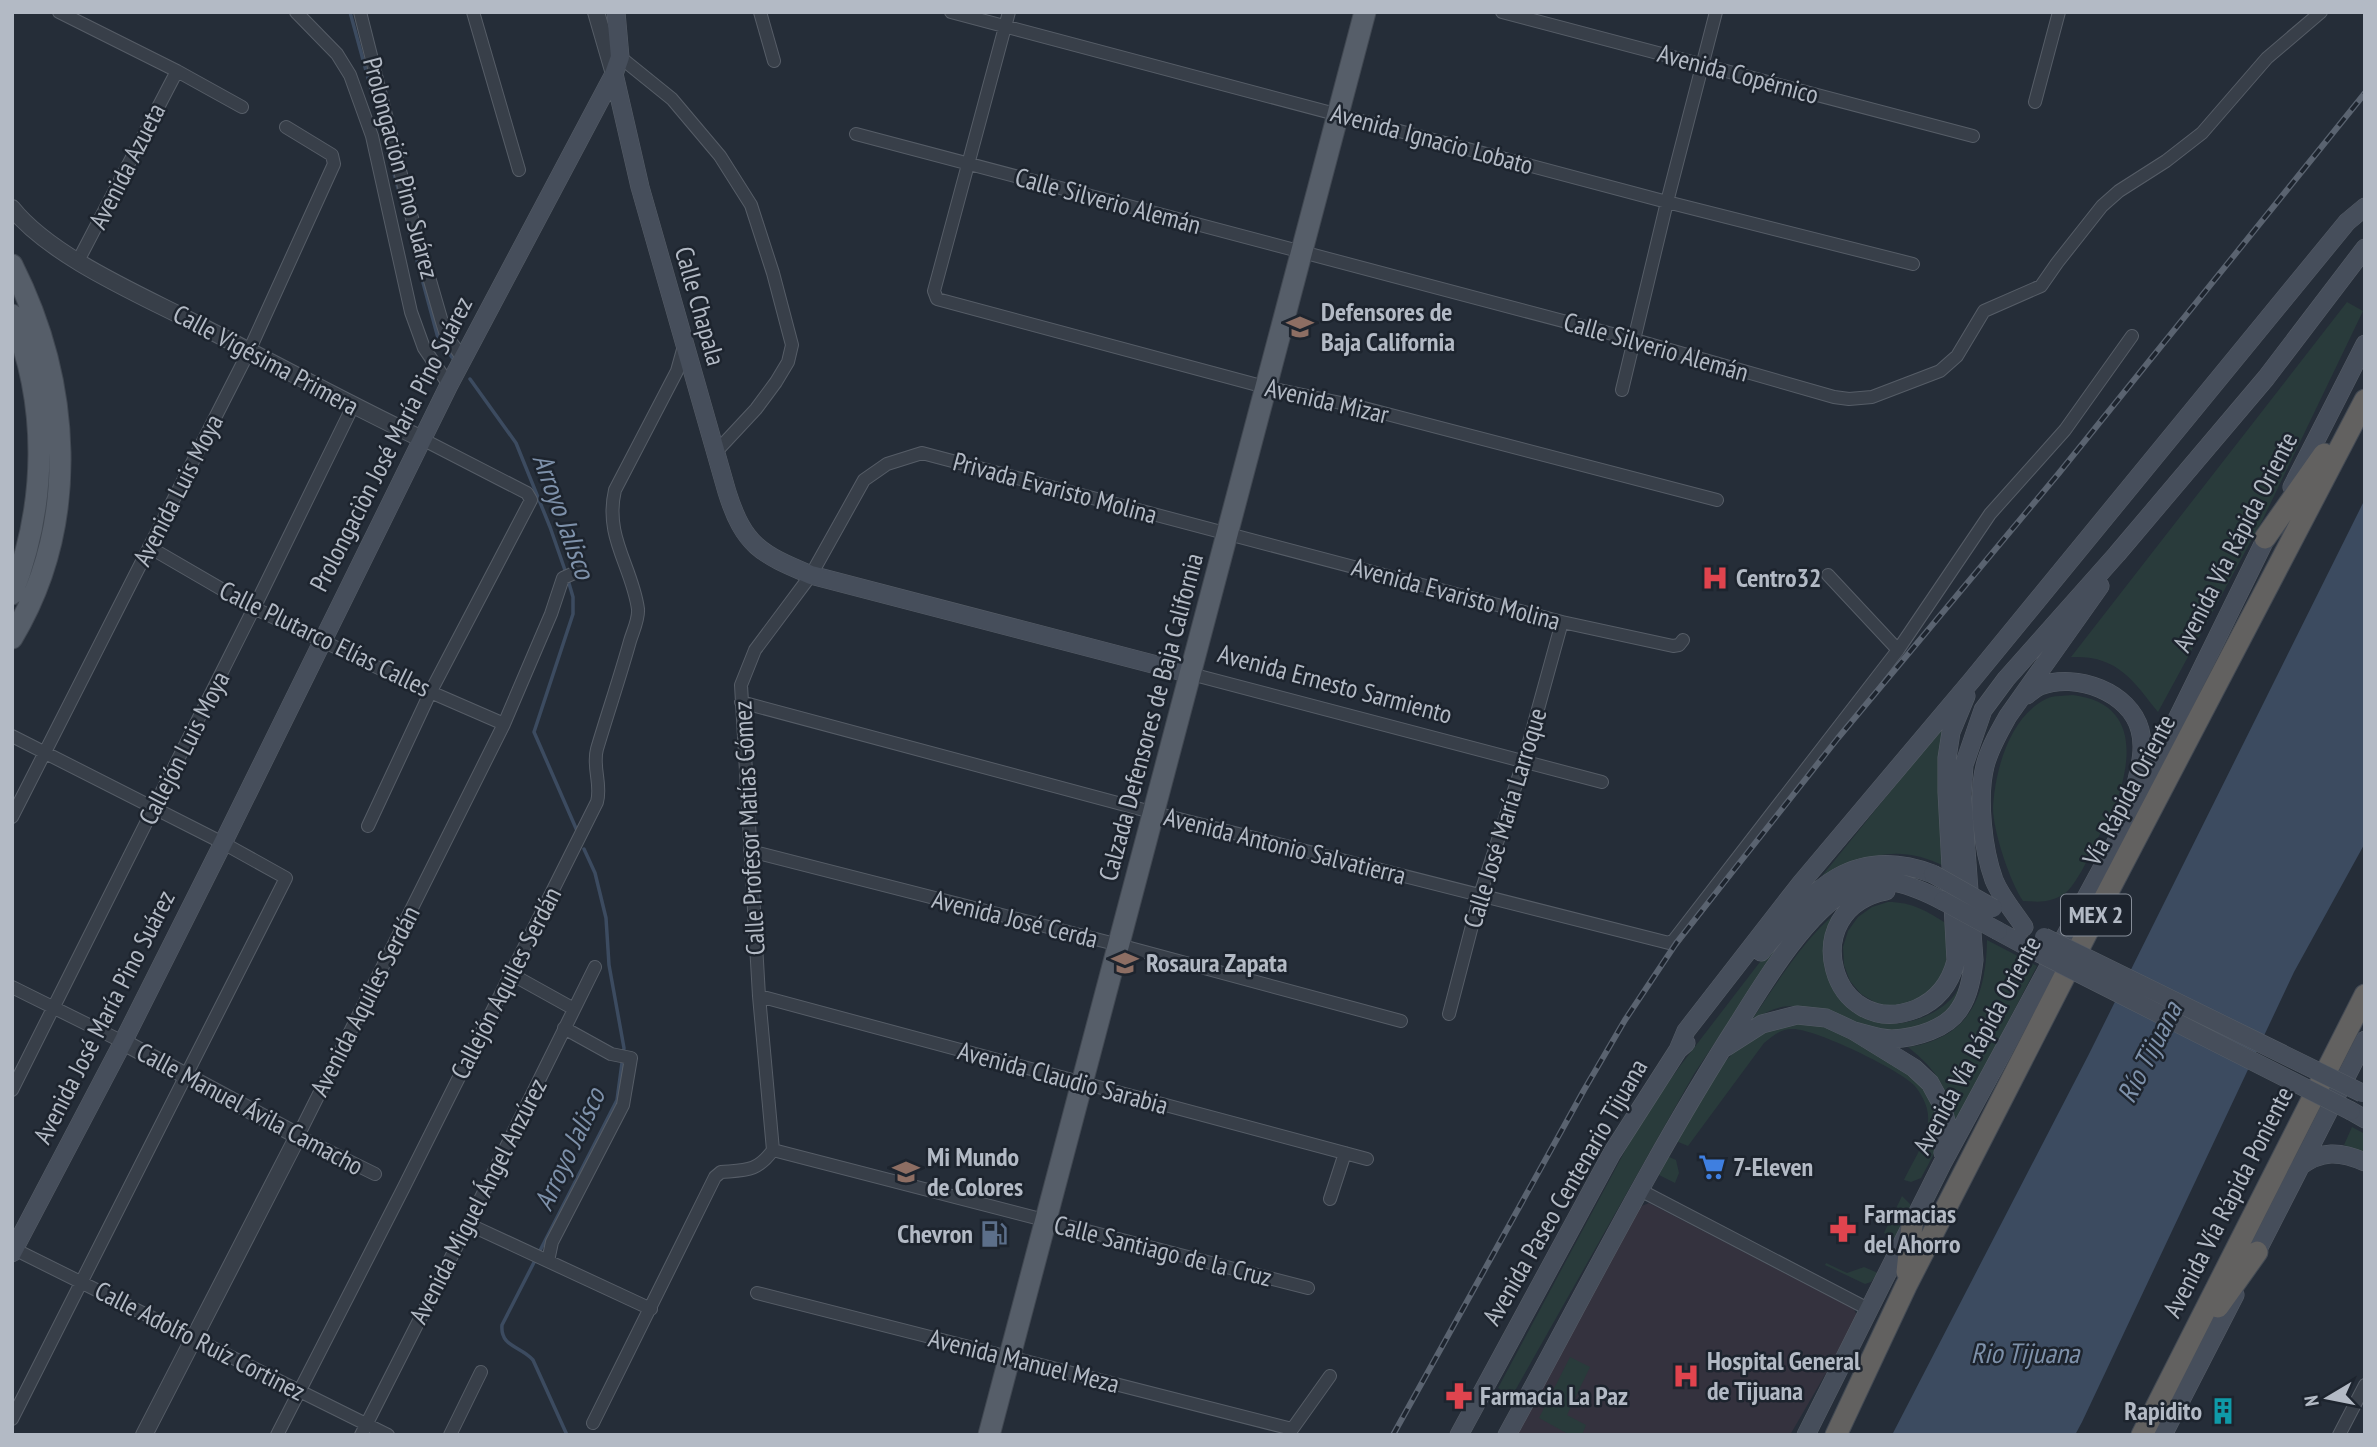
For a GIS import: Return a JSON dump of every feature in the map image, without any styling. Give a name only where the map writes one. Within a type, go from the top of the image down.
[{"type":"highway","points":[[2265,538],[2365,395]]},
{"type":"highway","name":"Vía Rápida Oriente","points":[[1836,1435],[1906,1286],[2105,897],[2365,400]]},
{"type":"highway","name":"Avenida Vía Rápida Poniente","points":[[2142,1435],[2365,995]]},
{"type":"highway","points":[[1906,1286],[1912,1225]]},
{"type":"highway","points":[[2176,1366],[2257,1252]]},
{"type":"highway","points":[[1822,1435],[1860,1385]]},
{"type":"main road","points":[[616,12],[617,65]]},
{"type":"main road","name":"Calzada Defensores de Baja California","points":[[989,1435],[1365,12]]},
{"type":"main road","name":"Prolongaciòn José María Pino Suárez","points":[[223,843],[449,385],[617,65]]},
{"type":"main road","name":"Calle Chapala","points":[[617,65],[640,187],[733,512],[742,530],[768,556],[811,575]]},
{"type":"main road","points":[[1678,1051],[1686,1031],[1767,925],[1972,680],[2347,222],[2365,192]]},
{"type":"main road","points":[[2347,222],[2365,207]]},
{"type":"main road","points":[[1854,1031],[1890,1039],[1914,1036],[1946,1024],[1961,1008],[1971,981],[1974,960],[1962,794],[1964,765],[1983,710],[2006,679],[2117,554],[2266,378],[2365,248]]},
{"type":"main road","points":[[12,265],[48,356],[58,402],[60,449],[58,493],[50,543],[37,584],[12,638]]},
{"type":"main road","points":[[12,314],[26,351],[33,382],[39,429],[40,468],[31,538],[12,594]]},
{"type":"main road","name":"Avenida Vía Rápida Oriente","points":[[1807,1435],[1942,1164],[2122,831],[2265,538],[2365,344]]},
{"type":"main road","points":[[2024,927],[1994,880],[1984,834],[1981,798],[1984,767],[1996,737],[2096,594],[2117,554]]},
{"type":"main road","name":"Avenida Ernesto Sarmiento","points":[[811,575],[1192,674]]},
{"type":"main road","points":[[1926,893],[1891,890],[1872,894],[1855,903],[1842,916],[1832,944],[1835,974],[1842,988],[1863,1007],[1890,1015],[1917,1009],[1941,993],[1953,974],[1956,941],[1947,758],[1951,732],[1972,680]]},
{"type":"main road","points":[[2018,702],[2039,686],[2062,682],[2084,684],[2116,696],[2135,717],[2141,732],[2142,756],[2135,791],[2122,831]]},
{"type":"main road","name":"Avenida José María Pino Suárez","points":[[13,1250],[123,1042],[223,843]]},
{"type":"main road","name":"Avenida Paseo Centenario Tijuana","points":[[1459,1435],[1606,1164],[1639,1109],[1678,1051],[1808,899],[1850,870],[1889,863],[1904,865],[1933,874],[1993,908],[2024,927],[2040,944]]},
{"type":"main road","points":[[1507,1435],[1638,1189],[1720,1050],[1790,946],[1829,904],[1849,890],[1874,881],[1898,881],[1943,901],[1998,931],[2040,944],[2363,1094]]},
{"type":"main road","points":[[2040,944],[2358,1115]]},
{"type":"main road","points":[[1720,1050],[1762,1024],[1797,1015],[1826,1018],[1854,1031],[1914,1068],[1930,1083],[1942,1105],[1947,1125],[1942,1164]]},
{"type":"main road","name":"Avenida Vía Rápida Poniente","points":[[2163,1435],[2365,1040]]},
{"type":"main road","points":[[2299,1167],[2310,1159],[2332,1152],[2365,1162]]},
{"type":"street","points":[[59,12],[242,107]]},
{"type":"street","points":[[296,12],[337,54],[350,75],[372,136],[411,312],[424,348],[449,385]]},
{"type":"street","name":"Prolongación Pino Suárez","points":[[360,12],[412,218],[442,322],[446,335],[464,360]]},
{"type":"street","points":[[473,12],[519,170]]},
{"type":"street","name":"Calle Chapala","points":[[596,12],[617,65]]},
{"type":"street","points":[[760,12],[774,61]]},
{"type":"street","name":"Avenida Ignacio Lobato","points":[[951,12],[1667,202],[1913,264]]},
{"type":"street","points":[[968,164],[1009,12]]},
{"type":"street","name":"Avenida Copérnico","points":[[1502,12],[1973,136]]},
{"type":"street","points":[[1622,390],[1716,12]]},
{"type":"street","points":[[2035,102],[2059,12]]},
{"type":"street","name":"Calle Silverio Alemán","points":[[856,134],[1303,251],[1849,399],[1872,397],[1940,371],[1957,356],[1984,311],[1999,302],[2029,293],[2041,286],[2102,206],[2202,133],[2267,58],[2321,12]]},
{"type":"street","points":[[617,65],[671,99],[720,156],[751,205],[792,345],[788,362],[776,382],[756,409],[715,453]]},
{"type":"street","name":"Avenida Azueta","points":[[78,261],[177,71]]},
{"type":"street","name":"Avenida Luis Moya","points":[[12,817],[249,351],[334,164],[332,155],[286,127]]},
{"type":"street","name":"Avenida Mizar","points":[[968,164],[934,292],[937,299],[1265,387],[1360,407],[1717,500]]},
{"type":"street","name":"Calle Vigésima Primera","points":[[12,208],[34,232],[78,261],[530,496],[531,500],[431,691]]},
{"type":"street","points":[[1828,575],[1898,650],[1990,514],[2065,430],[2132,336]]},
{"type":"street","name":"Callejón Aquiles Serdán","points":[[277,1435],[597,802],[597,750],[638,614],[610,509],[615,490],[677,372],[684,346]]},
{"type":"street","name":"Callejón Luis Moya","points":[[12,1090],[353,406]]},
{"type":"street","name":"Privada Evaristo Molina","points":[[922,453],[1228,533]]},
{"type":"street","name":"Calle Profesor Matías Gómez","points":[[773,1150],[759,996],[741,685],[755,650],[811,575],[864,480],[887,464],[922,453]]},
{"type":"street","name":"Avenida Evaristo Molina","points":[[1228,533],[1562,622],[1673,646],[1679,645],[1683,640]]},
{"type":"street","name":"Calle Plutarco Elías Calles","points":[[149,547],[254,608],[504,724]]},
{"type":"street","name":"Avenida Aquiles Serdán","points":[[144,1435],[298,1136],[504,724],[551,614],[572,574]]},
{"type":"street","name":"Calle José María Larroque","points":[[1449,1014],[1480,895],[1524,760],[1562,622]]},
{"type":"street","name":"Avenida Antonio Salvatierra","points":[[741,702],[1155,813],[1666,943],[1674,940],[1898,650]]},
{"type":"street","name":"Avenida Ernesto Sarmiento","points":[[1192,674],[1601,782]]},
{"type":"street","points":[[368,826],[431,691]]},
{"type":"street","points":[[12,736],[286,878],[12,1419]]},
{"type":"street","name":"Avenida José Cerda","points":[[750,851],[1119,945],[1401,1021]]},
{"type":"street","name":"Avenida Miguel Ángel Anzúrez","points":[[363,1430],[596,967]]},
{"type":"street","points":[[511,974],[574,1009]]},
{"type":"street","name":"Calle Manuel Ávila Camacho","points":[[12,987],[375,1174]]},
{"type":"street","name":"Avenida Claudio Sarabia","points":[[759,996],[1367,1159]]},
{"type":"street","points":[[546,1260],[552,1242],[623,1105],[631,1058],[615,1055],[564,1028]]},
{"type":"street","points":[[593,1423],[715,1177],[721,1172],[756,1167],[764,1162],[773,1150]]},
{"type":"street","name":"Calle Santiago de la Cruz","points":[[773,1150],[1308,1288]]},
{"type":"street","points":[[1330,1199],[1345,1153]]},
{"type":"street","points":[[1638,1189],[1870,1310]]},
{"type":"street","points":[[468,1224],[651,1309]]},
{"type":"street","name":"Calle Adolfo Ruíz Cortinez","points":[[13,1250],[195,1337],[363,1430],[388,1435]]},
{"type":"street","name":"Avenida Manuel Meza","points":[[757,1293],[1290,1432]]},
{"type":"street","points":[[450,1435],[481,1372]]},
{"type":"street","points":[[1290,1432],[1331,1376]]},
{"type":"street","points":[[2339,1435],[2365,1385]]},
{"type":"shaded area","points":[[2347,302],[2363,311],[2263,519],[2158,712],[2122,671],[2100,660],[2071,657]]},
{"type":"shaded area","points":[[2073,695],[2092,699],[2106,706],[2123,728],[2126,757],[2120,791],[2087,861],[2069,890],[2054,899],[2023,901],[2008,869],[1996,830],[1993,808],[1997,778],[2006,746],[2022,718],[2046,699]]},
{"type":"shaded area","points":[[1944,725],[1946,867],[1913,855],[1883,855],[1854,862],[1822,876]]},
{"type":"shaded area","points":[[1852,901],[1830,935],[1858,1014],[1873,1021],[1896,1024],[1916,1020],[1942,1007],[1953,997],[1961,983],[1955,1004],[1941,1017],[1930,1022],[1884,1032],[1865,1029],[1813,1010],[1792,1006],[1776,1009],[1751,1021],[1809,940]]},
{"type":"shaded area","points":[[1888,902],[1919,908],[1947,924],[1946,969],[1926,997],[1893,1007],[1876,1003],[1861,994],[1850,981],[1844,965],[1843,947],[1848,931],[1858,917],[1872,907]]},
{"type":"shaded area","points":[[1808,908],[1694,1074],[1512,1396],[1498,1388],[1641,1121],[1773,945]]},
{"type":"shaded area","points":[[1987,940],[2037,966],[1955,1125],[1940,1081],[1927,1064],[1908,1047],[1946,1035],[1970,1012],[1983,980]]},
{"type":"shaded area","points":[[1781,1022],[1820,1025],[1856,1039],[1923,1084],[1935,1105],[1940,1127],[1935,1152],[1921,1178],[1911,1182],[1904,1180],[1922,1146],[1928,1118],[1924,1100],[1914,1085],[1874,1060],[1803,1030],[1784,1030],[1764,1043],[1688,1146],[1676,1141],[1722,1065],[1736,1050]]},
{"type":"shaded area","points":[[2352,1127],[2365,1134],[2365,1153],[2344,1145]]},
{"type":"shaded area","points":[[1667,1156],[1676,1160],[1679,1173],[1675,1183],[1659,1175]]},
{"type":"shaded area","points":[[1902,1196],[1910,1204],[1910,1209],[1895,1238],[1884,1233]]},
{"type":"shaded area","name":"Hospital General de Tijuana","points":[[1649,1203],[1854,1309],[1858,1318],[1790,1435],[1516,1435],[1639,1207]]},
{"type":"shaded area","points":[[1826,1263],[1847,1273],[1864,1267],[1878,1273],[1871,1282],[1865,1284],[1825,1265]]},
{"type":"shaded area","points":[[1570,1357],[1590,1367],[1567,1415],[1586,1425],[1582,1435],[1570,1435],[1539,1418]]},
{"type":"water","name":"Rio Tijuana","points":[[2365,499],[2365,843],[2294,972],[2082,1422],[2075,1435],[1892,1435],[2089,1054]]},
{"type":"waterway","name":"Arroyo Jalisco","points":[[350,12],[404,210]]},
{"type":"waterway","name":"Arroyo Jalisco","points":[[408,227],[438,338],[454,360]]},
{"type":"waterway","name":"Arroyo Jalisco","points":[[470,379],[516,443],[566,573]]},
{"type":"waterway","name":"Arroyo Jalisco","points":[[568,580],[573,597],[573,614],[534,732],[578,833]]},
{"type":"waterway","name":"Arroyo Jalisco","points":[[567,1435],[533,1360],[504,1338],[502,1325],[617,1100],[624,1048],[609,965],[606,918],[595,873],[584,849]]},
{"type":"railway","points":[[1393,1435],[1584,1090],[1625,1020],[1677,942],[1838,738],[2059,473],[2365,93]]},
{"type":"place","name":"Defensores de Baja California","points":[[1300,327]]},
{"type":"place","name":"Centro32","points":[[1715,578]]},
{"type":"place","name":"Rosaura Zapata","points":[[1125,963]]},
{"type":"place","name":"7-Eleven","points":[[1712,1167]]},
{"type":"place","name":"Mi Mundo de Colores","points":[[906,1172]]},
{"type":"place","name":"Farmacias del Ahorro","points":[[1843,1229]]},
{"type":"place","name":"Chevron","points":[[994,1234]]},
{"type":"place","name":"Hospital General de Tijuana","points":[[1686,1376]]},
{"type":"place","name":"Farmacia La Paz","points":[[1459,1396]]},
{"type":"place","name":"Rapidito","points":[[2223,1411]]},
{"type":"water label","name":"Río Tijuana","points":[[2149,1052]]}]
